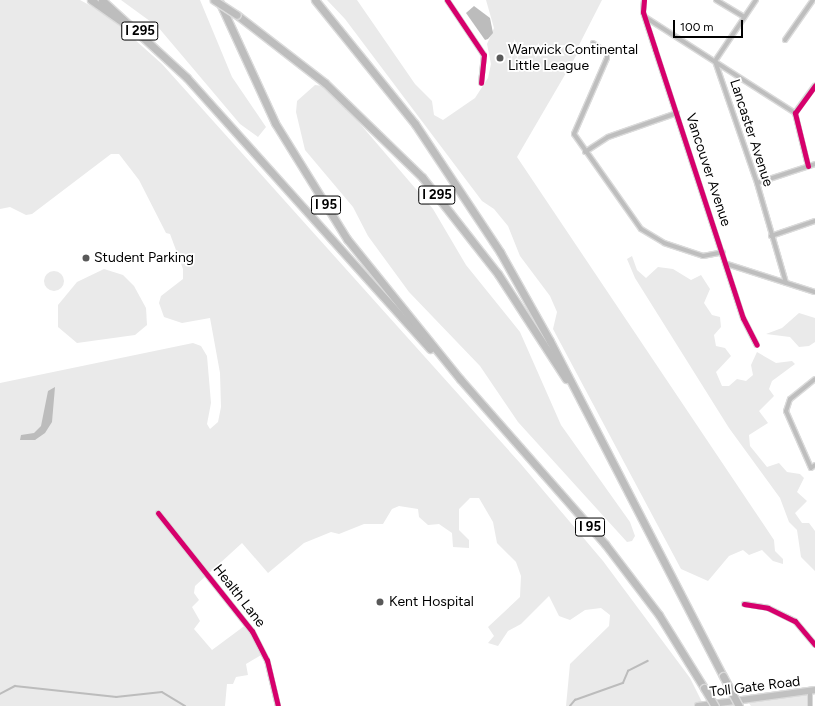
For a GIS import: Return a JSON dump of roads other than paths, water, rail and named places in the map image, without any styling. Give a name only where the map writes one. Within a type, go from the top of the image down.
[{"type":"highway","points":[[91,0],[175,66]]},
{"type":"highway","name":"I 295","points":[[102,0],[175,66],[398,317],[460,379]]},
{"type":"highway","name":"I 295","points":[[214,0],[237,15],[333,90],[425,182],[498,274],[590,417]]},
{"type":"highway","name":"I 95","points":[[218,0],[275,123],[338,225],[460,379],[618,561],[659,615],[715,706]]},
{"type":"highway","points":[[315,0],[362,55]]},
{"type":"highway","points":[[322,0],[425,138],[482,223],[526,296],[739,706]]},
{"type":"main road","name":"Toll Gate Road","points":[[698,706],[813,691]]},
{"type":"street","points":[[447,0],[484,55],[481,83]]},
{"type":"street","name":"Vancouver Avenue","points":[[644,0],[645,17],[727,264],[743,318],[757,345]]},
{"type":"street","points":[[716,0],[744,17]]},
{"type":"street","points":[[715,61],[756,0]]},
{"type":"street","points":[[785,40],[813,0]]},
{"type":"street","points":[[645,17],[795,113],[808,166]]},
{"type":"street","points":[[593,44],[607,53],[608,58],[574,126],[574,134],[585,152],[630,217],[650,236],[703,256],[722,252]]},
{"type":"street","name":"Lancaster Avenue","points":[[715,61],[757,183],[771,236],[786,283]]},
{"type":"street","points":[[795,113],[815,85]]},
{"type":"street","points":[[585,152],[608,137],[677,113]]},
{"type":"street","points":[[757,183],[815,164]]},
{"type":"street","points":[[771,236],[815,221]]},
{"type":"street","points":[[727,264],[815,292]]},
{"type":"street","points":[[815,379],[786,407],[788,420],[811,468],[815,465]]},
{"type":"street","name":"Health Lane","points":[[158,513],[252,631],[267,660],[278,706]]},
{"type":"street","points":[[744,604],[768,608],[795,620],[815,645]]},
{"type":"street","points":[[810,706],[813,691]]},
{"type":"waterway","points":[[570,706],[575,700],[623,683],[628,671],[648,661]]},
{"type":"waterway","points":[[0,694],[15,686],[116,697],[162,692],[185,706]]},
{"type":"place","name":"Warwick Continental Little League","points":[[500,58]]},
{"type":"place","name":"Student Parking","points":[[86,258]]},
{"type":"place","name":"Kent Hospital","points":[[380,602]]}]
